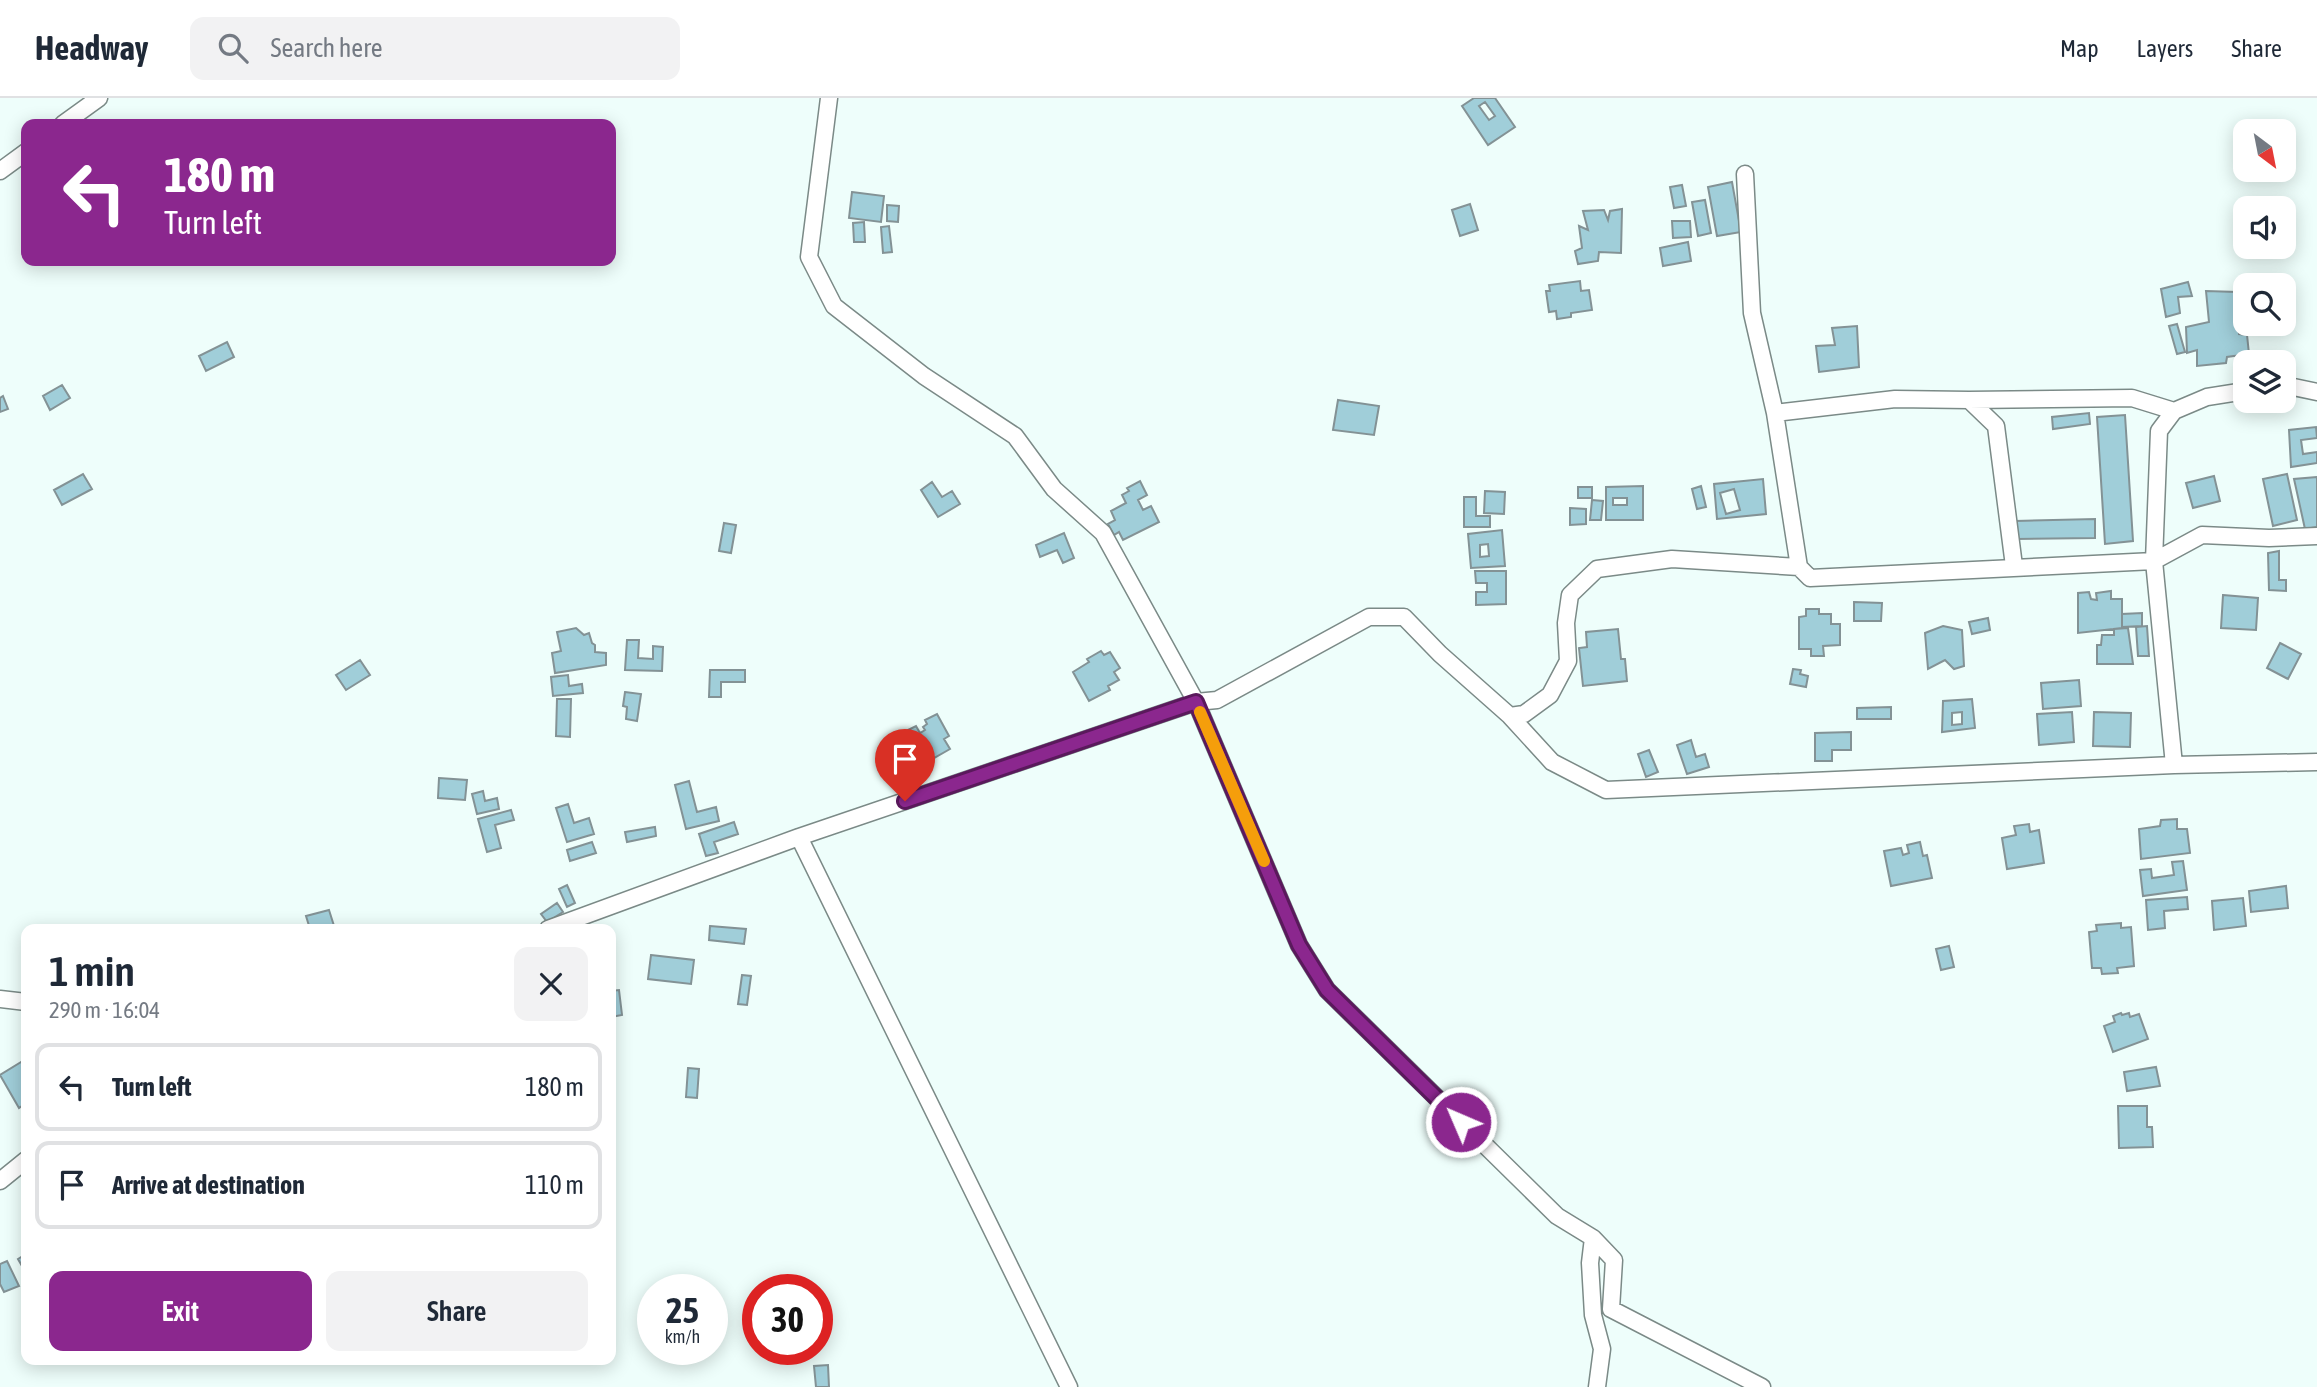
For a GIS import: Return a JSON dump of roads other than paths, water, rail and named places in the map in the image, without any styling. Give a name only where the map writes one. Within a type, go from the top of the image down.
[{"type":"street","points":[[70,119],[99,98]]},
{"type":"street","points":[[829,98],[809,257],[834,306],[924,376],[1015,436],[1054,489],[1103,533],[1196,702],[1299,945],[1327,990],[1557,1216],[1593,1238],[1614,1260],[1611,1309],[1762,1387]]},
{"type":"street","points":[[0,171],[21,156]]},
{"type":"street","points":[[1745,174],[1752,313],[1775,413],[1800,567],[1810,578],[2154,561],[2202,535],[2269,538],[2317,536]]},
{"type":"street","points":[[2296,388],[2317,392]]},
{"type":"street","points":[[2174,765],[2154,561],[2159,431],[2174,411],[2207,397],[2233,393]]},
{"type":"street","points":[[1775,413],[1895,399],[2132,398],[2174,411]]},
{"type":"street","points":[[1969,400],[1996,426],[2014,566]]},
{"type":"street","points":[[1510,716],[1524,714],[1550,695],[1568,661],[1566,623],[1570,595],[1597,569],[1672,559],[1800,567]]},
{"type":"street","points":[[562,924],[799,837],[1196,702],[1217,701],[1369,617],[1404,617],[1440,654],[1510,716],[1552,762],[1606,790],[2174,765],[2317,762]]},
{"type":"street","points":[[799,837],[1069,1387]]},
{"type":"street","points":[[0,999],[21,1001]]},
{"type":"street","points":[[0,1181],[21,1164]]},
{"type":"street","points":[[1593,1238],[1590,1263],[1593,1315],[1602,1349],[1597,1387]]}]
